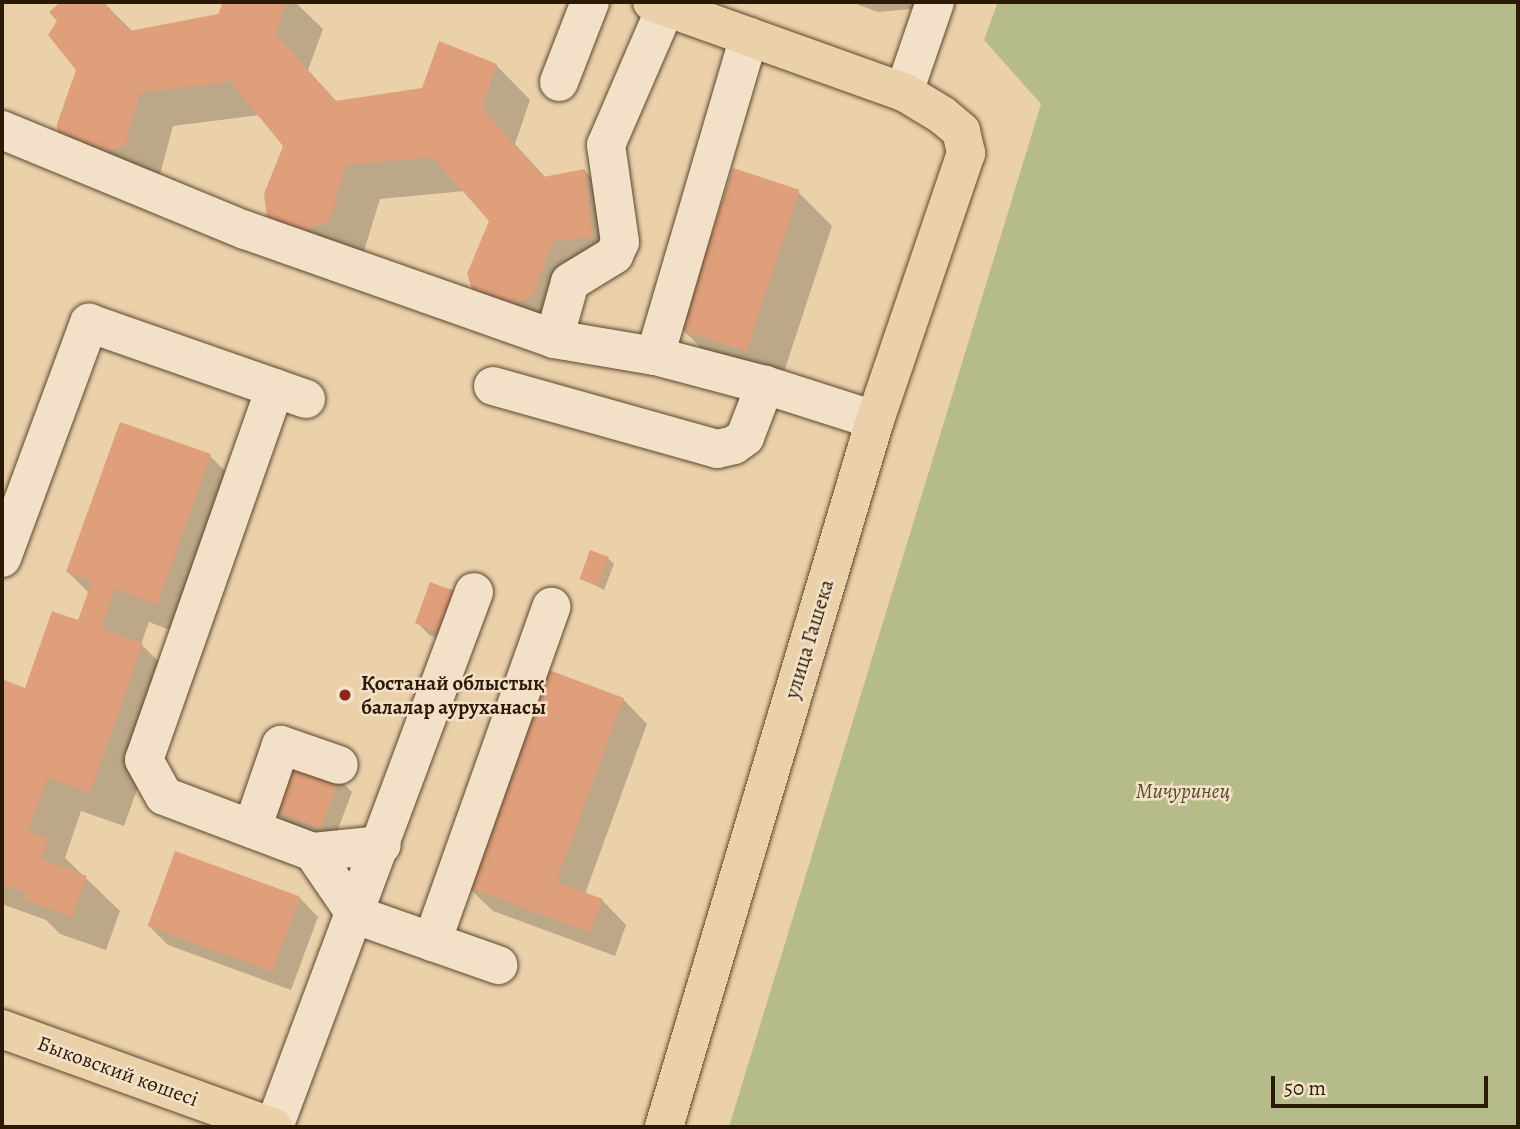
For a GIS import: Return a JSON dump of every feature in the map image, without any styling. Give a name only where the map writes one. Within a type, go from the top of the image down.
[{"type":"main road","points":[[662,3],[904,93]]},
{"type":"main road","name":"улица Гашека","points":[[664,1127],[874,420],[966,153],[961,131],[942,115],[904,93]]},
{"type":"main road","name":"Быковский көшесі","points":[[2,1030],[274,1127]]},
{"type":"lane","points":[[559,82],[590,2]]},
{"type":"lane","points":[[904,93],[935,2]]},
{"type":"lane","points":[[554,339],[570,282],[614,256],[620,242],[606,145],[662,3]]},
{"type":"lane","points":[[655,356],[749,37]]},
{"type":"lane","points":[[2,130],[246,230],[554,339],[655,356],[765,385],[874,420]]},
{"type":"lane","points":[[2,558],[89,323],[290,393],[144,760],[164,796],[313,852],[382,845]]},
{"type":"lane","points":[[493,386],[717,449],[734,445],[745,438],[765,385]]},
{"type":"lane","points":[[274,1127],[356,915],[474,592]]},
{"type":"lane","points":[[432,942],[551,607]]},
{"type":"lane","points":[[252,829],[281,745],[340,765]]},
{"type":"lane","points":[[313,852],[356,915],[498,965]]},
{"type":"green space","name":"Мичуринец","points":[[998,2],[1518,2],[1518,1127],[729,1127],[1041,104],[984,40]]},
{"type":"building","points":[[61,2],[104,2],[129,31],[218,14],[223,2],[286,2],[275,34],[335,101],[422,88],[439,41],[497,64],[482,108],[543,177],[585,169],[593,237],[553,241],[533,296],[515,304],[473,291],[467,274],[489,221],[433,157],[346,165],[330,220],[304,232],[267,217],[264,194],[283,146],[230,81],[140,93],[125,145],[96,156],[58,142],[57,124],[76,70],[48,35],[57,21],[49,12]]},
{"type":"building","points":[[733,168],[800,190],[747,351],[680,330]]},
{"type":"building","points":[[120,422],[211,454],[157,605],[115,589],[101,628],[143,643],[90,793],[47,778],[28,832],[48,839],[41,859],[87,876],[72,917],[24,900],[27,893],[2,884],[2,679],[25,688],[52,611],[78,620],[92,581],[66,572]]},
{"type":"building","points":[[590,550],[609,557],[598,586],[579,579]]},
{"type":"building","points":[[430,582],[461,593],[446,635],[415,623]]},
{"type":"building","points":[[546,669],[624,698],[556,882],[603,899],[590,932],[466,887]]},
{"type":"building","points":[[289,759],[340,777],[321,828],[271,810]]},
{"type":"building","points":[[175,851],[300,896],[273,972],[148,926]]},
{"type":"place","name":"Қостанай облыстық балалар ауруханасы","points":[[345,695]]}]
